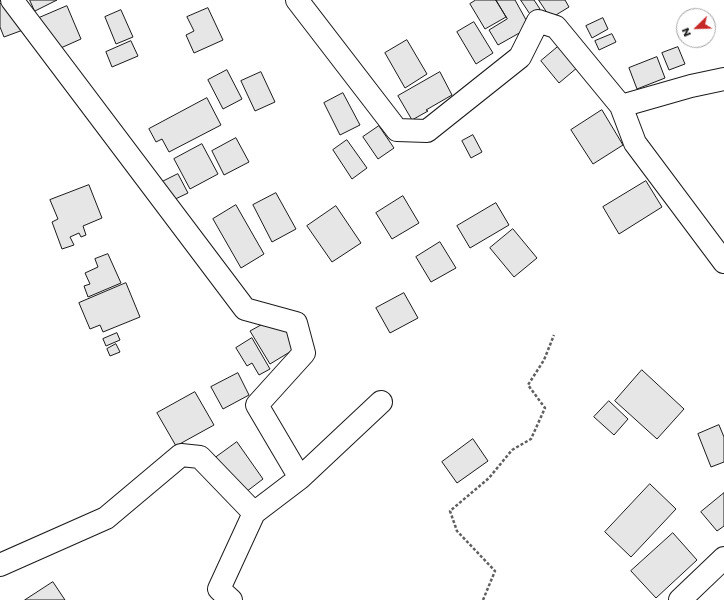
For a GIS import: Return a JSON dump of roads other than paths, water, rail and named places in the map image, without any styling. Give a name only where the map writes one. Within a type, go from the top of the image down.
[{"type":"street","points":[[12,0],[245,309],[296,323],[304,352],[257,405],[300,478]]},
{"type":"street","points":[[297,0],[397,130],[427,131],[520,57],[538,21],[556,27],[621,106],[635,143],[724,262]]},
{"type":"street","points":[[621,106],[691,86],[724,79]]},
{"type":"street","points":[[230,600],[219,589],[254,513],[300,478],[381,402]]},
{"type":"street","points":[[0,565],[106,518],[181,456],[200,457],[254,513]]},
{"type":"street","points":[[680,600],[724,558]]}]
